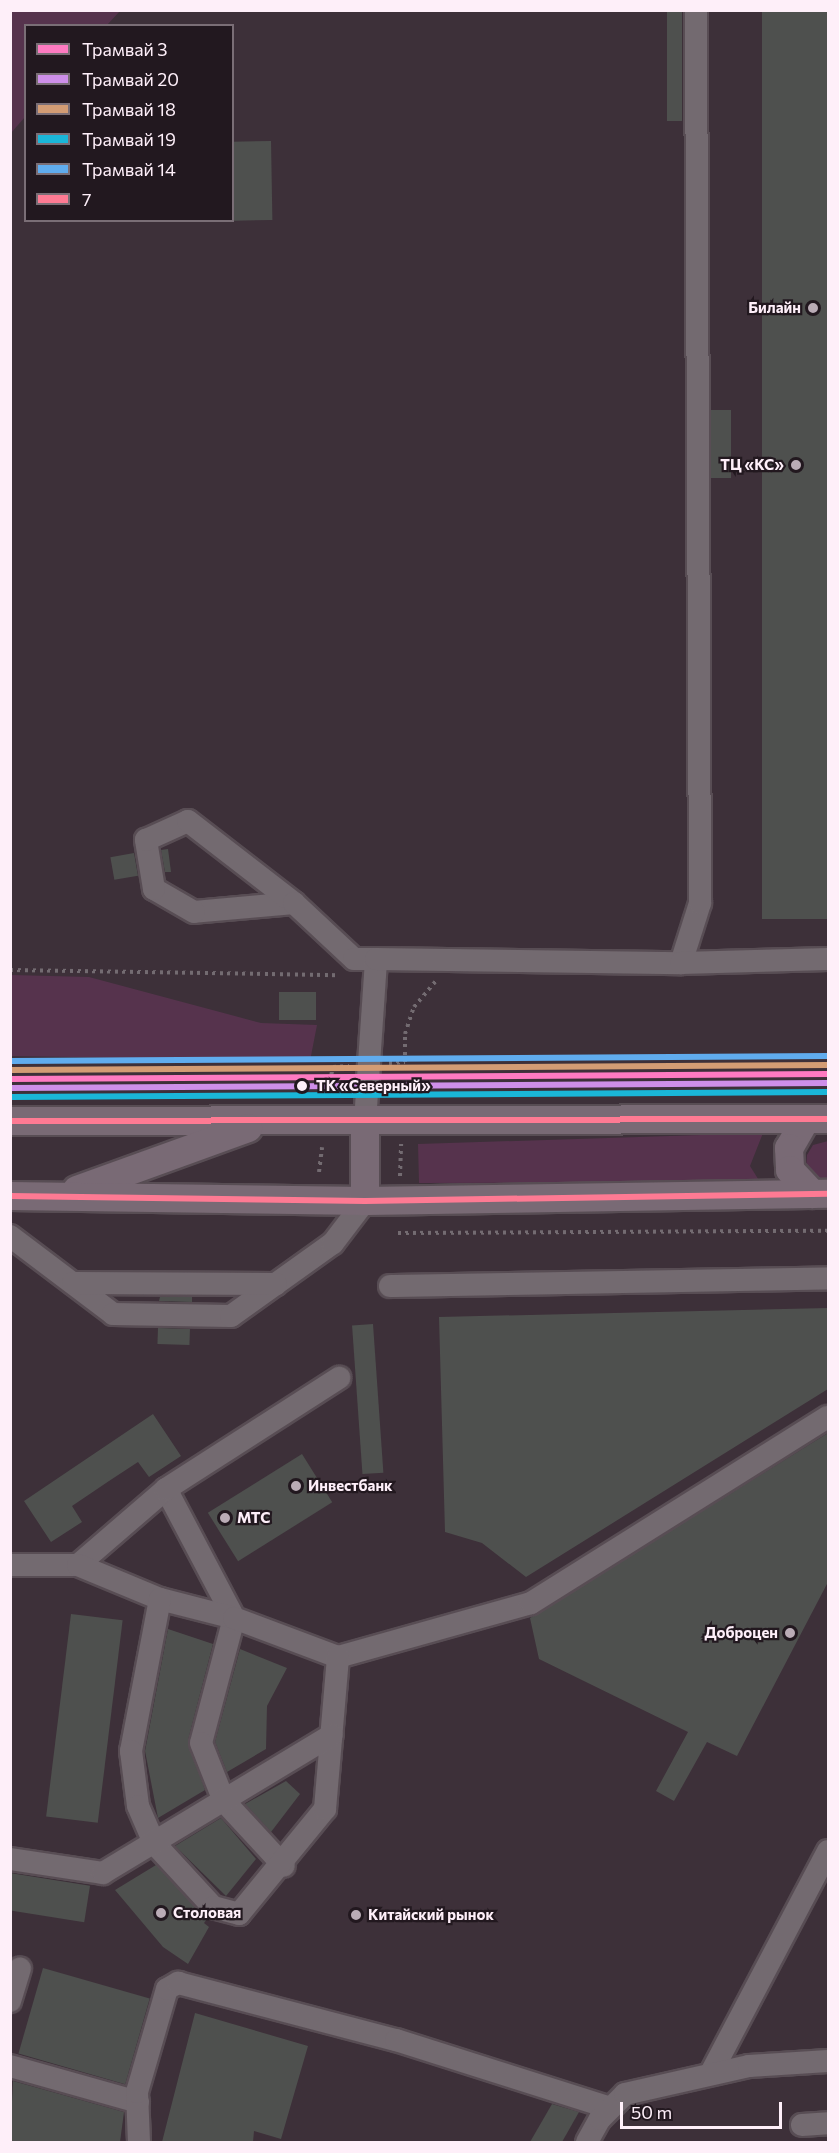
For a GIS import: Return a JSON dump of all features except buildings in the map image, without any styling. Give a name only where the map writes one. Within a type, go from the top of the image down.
[{"type":"main road","points":[[10,1121],[365,1122],[817,1119]]},
{"type":"main road","points":[[817,1119],[789,1148],[790,1170],[820,1194]]},
{"type":"main road","points":[[60,1197],[270,1120]]},
{"type":"main road","points":[[365,1122],[365,1201]]},
{"type":"main road","points":[[10,1196],[365,1201],[820,1194]]},
{"type":"lane","points":[[681,963],[700,903],[696,10]]},
{"type":"lane","points":[[294,903],[194,912],[154,889],[146,840],[188,821],[294,903],[354,959],[376,967],[469,956],[681,963],[828,959]]},
{"type":"lane","points":[[365,1122],[376,967]]},
{"type":"lane","points":[[10,1236],[112,1314],[231,1316],[333,1243],[365,1201]]},
{"type":"lane","points":[[390,1286],[828,1278]]},
{"type":"lane","points":[[73,1283],[276,1284]]},
{"type":"lane","points":[[78,1565],[166,1489],[339,1378]]},
{"type":"lane","points":[[10,1565],[78,1565],[160,1599],[234,1618],[338,1657],[531,1604],[828,1417]]},
{"type":"lane","points":[[166,1489],[234,1618],[201,1743],[224,1801],[284,1866]]},
{"type":"lane","points":[[160,1599],[131,1751],[138,1806],[154,1843],[213,1907],[239,1914],[284,1866],[326,1809],[338,1657]]},
{"type":"lane","points":[[10,1859],[103,1873],[332,1735]]},
{"type":"lane","points":[[711,2073],[828,1851]]},
{"type":"lane","points":[[10,2001],[20,1968]]},
{"type":"lane","points":[[139,2142],[138,2102],[167,1989],[178,1983],[396,2040],[611,2108]]},
{"type":"lane","points":[[587,2142],[611,2108],[625,2094],[711,2073],[828,2061]]},
{"type":"lane","points":[[10,2066],[138,2102]]},
{"type":"lane","points":[[801,2125],[828,2123]]},
{"type":"path","points":[[10,970],[376,967]]},
{"type":"path","points":[[405,1062],[405,1034],[414,1007],[446,975]]},
{"type":"path","points":[[400,1176],[401,1142]]},
{"type":"path","points":[[320,1172],[322,1147]]},
{"type":"path","points":[[398,1233],[828,1231]]},
{"type":"shaded area","points":[[11,10],[120,11],[108,24],[24,24],[24,118],[11,133]]},
{"type":"shaded area","points":[[11,975],[89,977],[261,1023],[317,1025],[310,1061],[11,1056]]},
{"type":"shaded area","points":[[763,1133],[750,1166],[760,1182],[419,1183],[418,1144]]},
{"type":"shaded area","points":[[828,1141],[828,1182],[822,1182],[806,1168],[807,1155],[813,1145]]},
{"type":"tram line","name":"14","points":[[10,1061],[828,1056]]},
{"type":"tram line","name":"18","points":[[10,1070],[828,1065]]},
{"type":"tram line","name":"3","points":[[10,1079],[828,1074]]},
{"type":"tram line","name":"20","points":[[10,1088],[828,1083]]},
{"type":"tram line","name":"19","points":[[10,1097],[828,1092]]},
{"type":"transit line","name":"7","points":[[10,1121],[828,1119]]},
{"type":"transit line","name":"7","points":[[10,1196],[365,1201],[828,1194]]},
{"type":"place","name":"Билайн","points":[[813,308]]},
{"type":"place","name":"ТЦ «КС»","points":[[796,465]]},
{"type":"place","name":"ТК «Северный»","points":[[302,1086]]},
{"type":"place","name":"Инвестбанк","points":[[296,1486]]},
{"type":"place","name":"МТС","points":[[225,1518]]},
{"type":"place","name":"Доброцен","points":[[790,1633]]},
{"type":"place","name":"Столовая","points":[[161,1913]]},
{"type":"place","name":"Китайский рынок","points":[[356,1915]]}]
